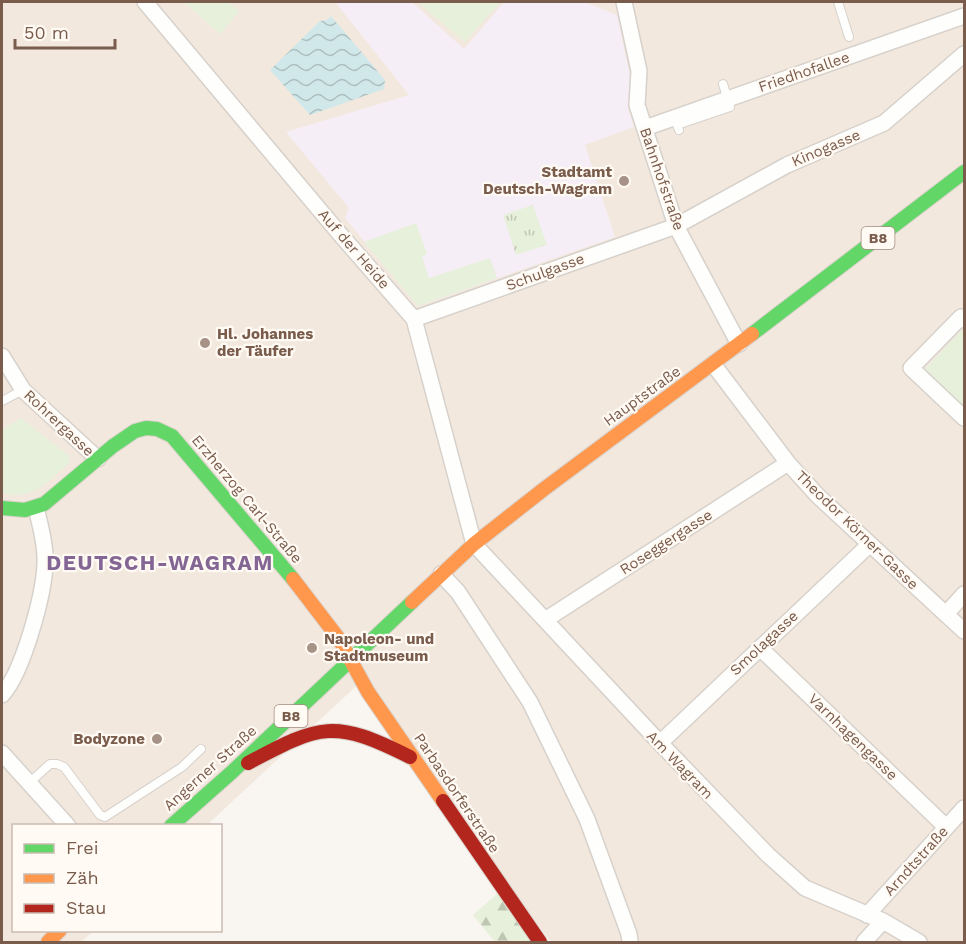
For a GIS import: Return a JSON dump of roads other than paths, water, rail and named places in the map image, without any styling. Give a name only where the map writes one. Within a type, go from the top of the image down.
[{"type":"main road","name":"Hauptstraße","points":[[349,660],[474,544],[964,172]]},
{"type":"main road","name":"Erzherzog Carl-Straße","points":[[36,508],[130,434],[141,429],[158,429],[172,436],[309,598],[339,639],[349,660]]},
{"type":"main road","points":[[2,507],[11,510],[36,508]]},
{"type":"main road","name":"Parbasdorferstraße","points":[[349,660],[413,759],[540,942]]},
{"type":"main road","name":"Angerner Straße","points":[[172,824],[232,772],[349,660]]},
{"type":"main road","points":[[232,772],[301,735],[324,729],[356,732],[413,759]]},
{"type":"street","name":"Auf der Heide","points":[[145,2],[414,319],[474,544]]},
{"type":"street","name":"Bahnhofstraße","points":[[624,2],[639,71],[637,105],[676,226],[739,344]]},
{"type":"street","name":"Friedhofallee","points":[[645,128],[725,91],[964,16]]},
{"type":"street","name":"Kinogasse","points":[[676,226],[810,153],[884,123],[964,54]]},
{"type":"street","name":"Schulgasse","points":[[414,319],[676,226]]},
{"type":"street","points":[[964,320],[961,317],[911,368],[964,418]]},
{"type":"street","name":"Rohrergasse","points":[[2,356],[23,390],[98,459]]},
{"type":"street","name":"Theodor Körner-Gasse","points":[[712,364],[788,463],[818,496],[964,631]]},
{"type":"street","name":"Roseggergasse","points":[[545,620],[788,463]]},
{"type":"street","points":[[2,695],[24,656],[42,586],[45,569],[44,549],[36,508]]},
{"type":"street","name":"Am Wagram","points":[[474,544],[768,855],[805,888],[883,921],[919,942]]},
{"type":"street","name":"Smolagasse","points":[[660,743],[870,544]]},
{"type":"street","points":[[441,574],[458,592],[530,702],[587,819],[630,942]]},
{"type":"street","points":[[946,614],[964,594]]},
{"type":"street","name":"Varnhagengasse","points":[[760,648],[946,827]]},
{"type":"street","points":[[2,753],[67,824]]},
{"type":"street","name":"Arndtstraße","points":[[867,915],[964,808]]},
{"type":"street","points":[[864,942],[883,921]]},
{"type":"lane","points":[[838,2],[849,37]]},
{"type":"lane","points":[[679,130],[677,125],[730,107],[725,91]]},
{"type":"lane","points":[[2,401],[23,390]]},
{"type":"lane","points":[[29,783],[50,764],[60,765],[64,767],[100,815],[105,817],[182,766],[201,749]]},
{"type":"water","points":[[331,16],[385,80],[384,89],[310,115],[270,70],[320,21],[327,20]]},
{"type":"place","name":"Stadtamt Deutsch-Wagram","points":[[624,181]]},
{"type":"place","name":"Hl. Johannes der Täufer","points":[[205,343]]},
{"type":"place","name":"Napoleon- und Stadtmuseum","points":[[312,648]]},
{"type":"place","name":"Bodyzone","points":[[157,739]]},
{"type":"district","name":"DEUTSCH-WAGRAM","points":[[160,562]]}]
